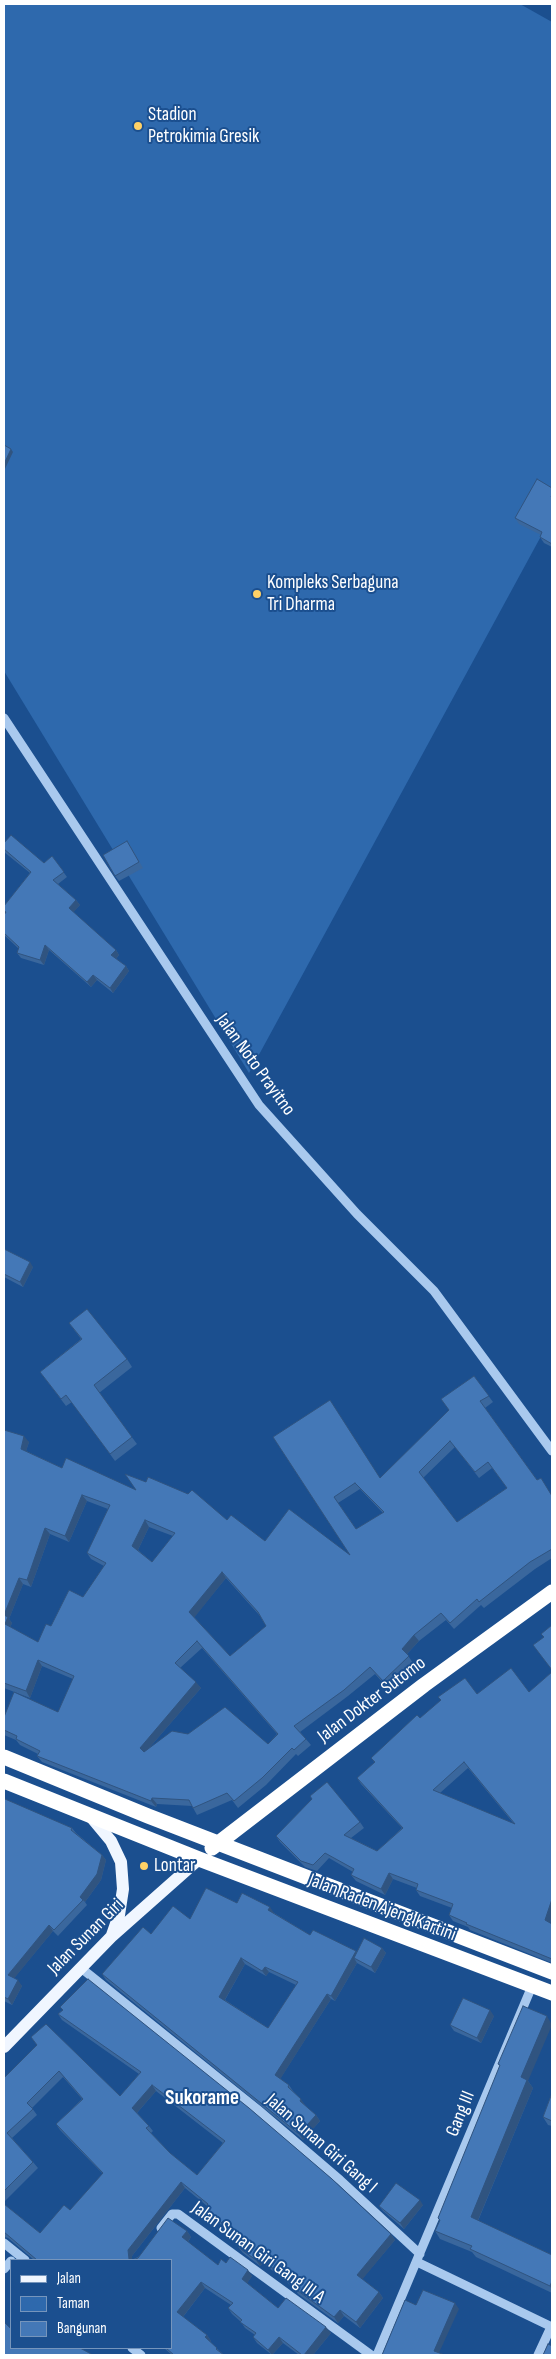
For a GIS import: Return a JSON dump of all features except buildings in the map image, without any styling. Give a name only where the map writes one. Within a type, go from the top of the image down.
[{"type":"highway","name":"Jalan Dokter Sutomo","points":[[199,1859],[424,1685],[552,1592]]},
{"type":"highway","name":"Jalan Raden Ajeng Kartini","points":[[4,1757],[218,1843],[552,1972]]},
{"type":"highway","name":"Jalan Raden Ajeng Kartini","points":[[4,1781],[199,1859],[552,1993]]},
{"type":"main road","points":[[91,1817],[111,1841],[121,1862],[123,1889],[119,1915],[111,1937]]},
{"type":"main road","name":"Jalan Sunan Giri","points":[[4,2047],[111,1937],[199,1859]]},
{"type":"street","name":"Jalan Noto Prayitno","points":[[4,718],[259,1105],[357,1214],[434,1291],[552,1452]]},
{"type":"street","name":"Jalan Sunan Giri Gang I","points":[[81,1968],[257,2109],[340,2180],[418,2258],[552,2327]]},
{"type":"street","name":"Gang III","points":[[377,2355],[532,1986]]},
{"type":"street","name":"Jalan Sunan Giri Gang III A","points":[[153,2238],[170,2216],[178,2214],[371,2355]]},
{"type":"street","points":[[4,2243],[16,2259]]},
{"type":"street","points":[[538,2355],[552,2327]]},
{"type":"green space","name":"Kompleks Serbaguna Tri Dharma","points":[[4,4],[520,4],[552,22],[552,516],[249,1073],[4,671]]},
{"type":"place","name":"Stadion Petrokimia Gresik","points":[[138,126]]},
{"type":"place","name":"Kompleks Serbaguna Tri Dharma","points":[[257,594]]},
{"type":"place","name":"Lontar","points":[[144,1866]]},
{"type":"district","name":"Sukorame","points":[[202,2099]]}]
